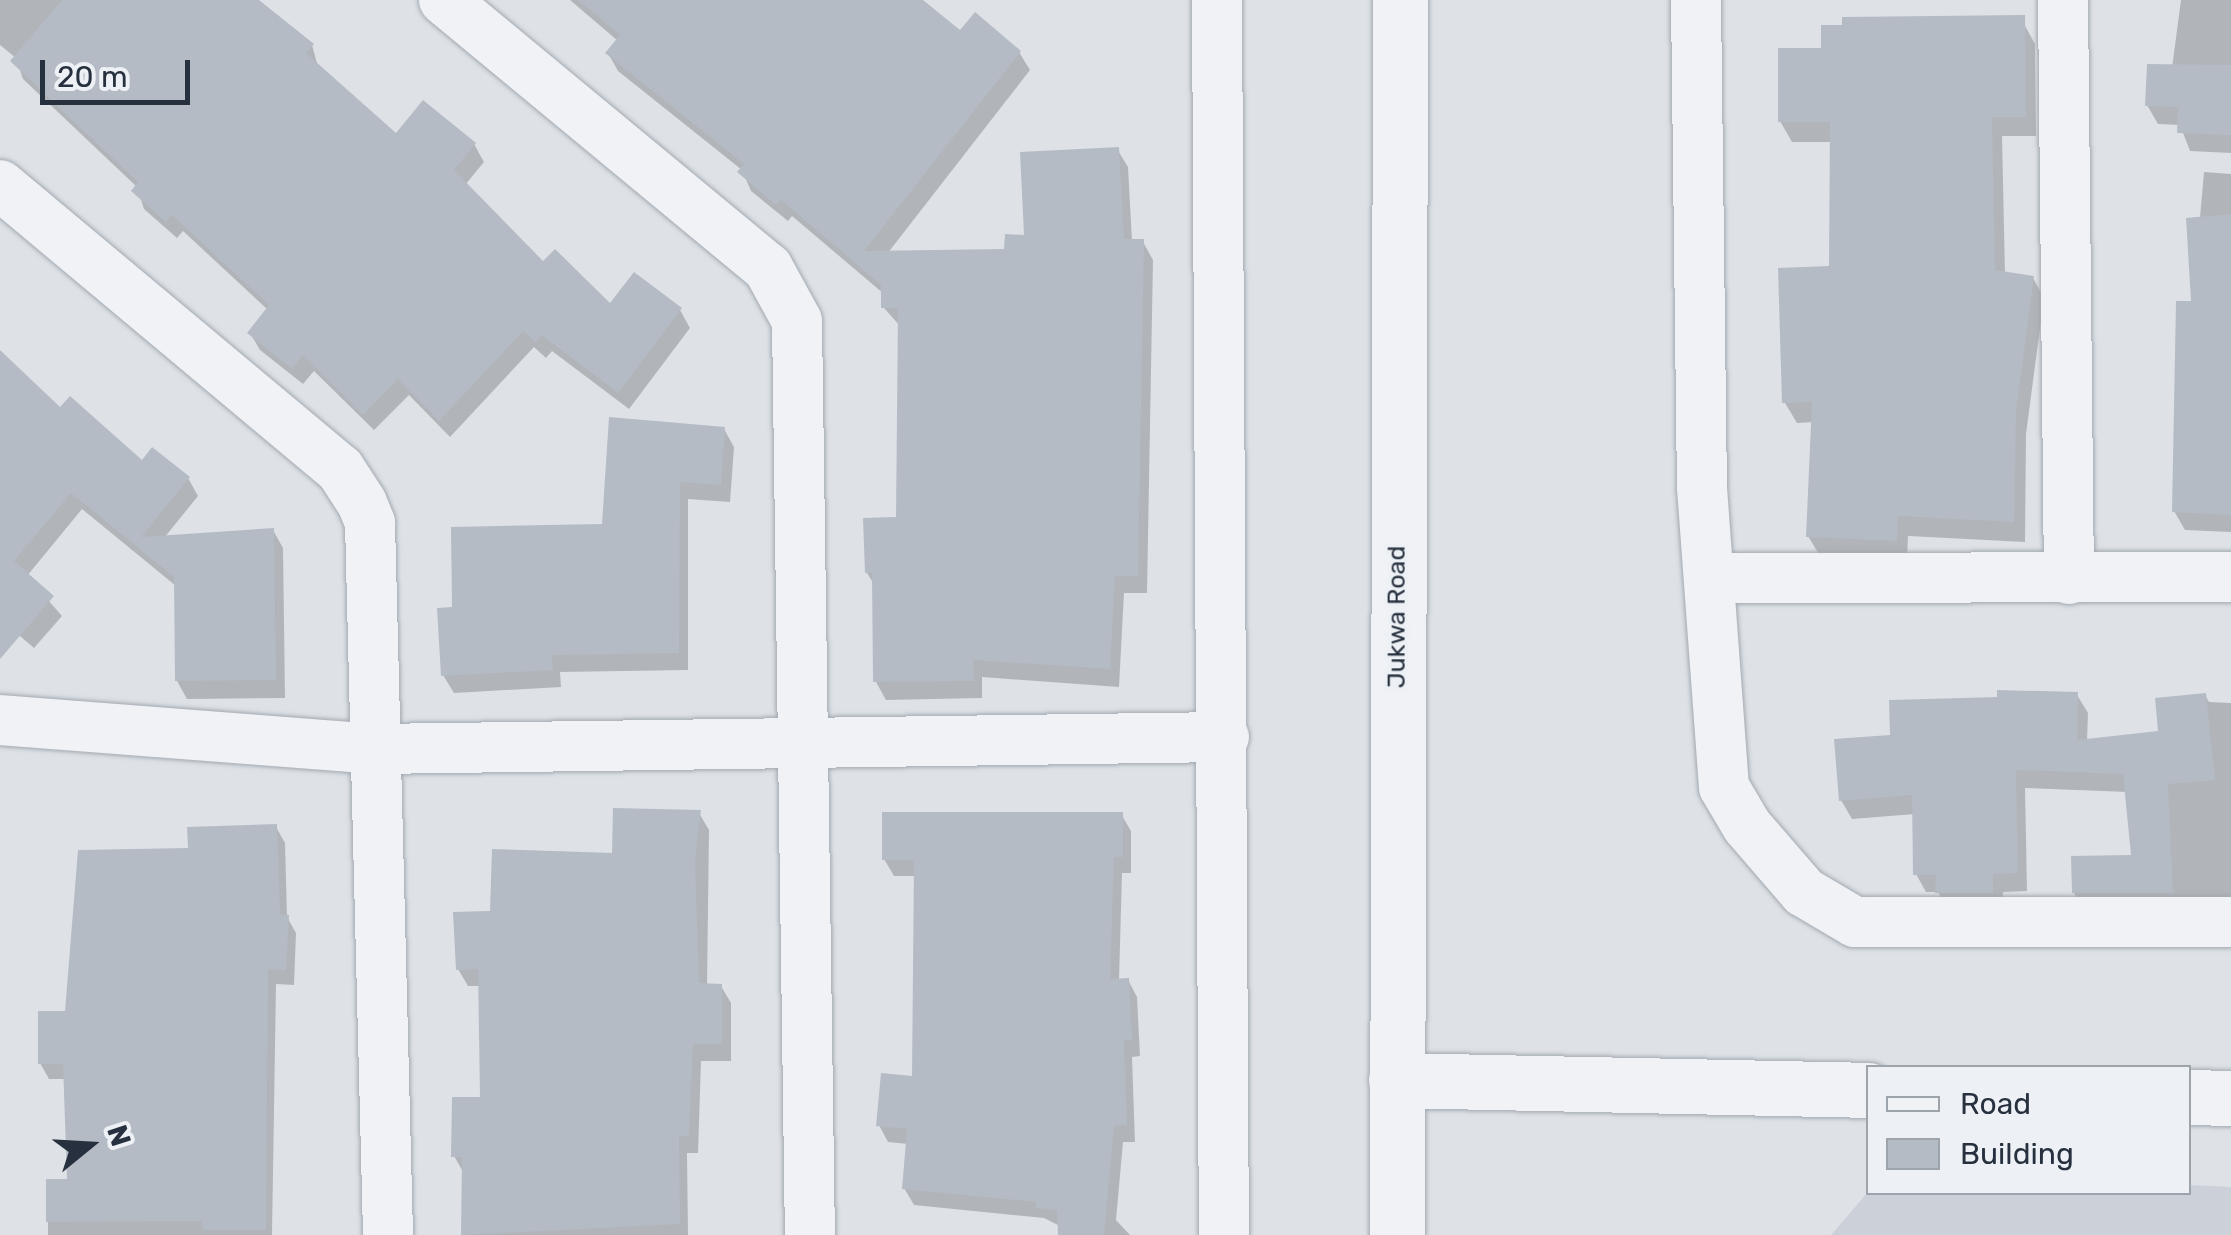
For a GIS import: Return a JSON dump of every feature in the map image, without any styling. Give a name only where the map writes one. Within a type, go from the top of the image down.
[{"type":"street","points":[[444,0],[768,268],[786,296],[802,352],[810,1235]]},
{"type":"street","points":[[1218,0],[1224,1235]]},
{"type":"street","name":"Jukwa Road","points":[[1396,1235],[1400,0]]},
{"type":"street","points":[[1696,0],[1702,488],[1712,578],[1724,787],[1747,826],[1804,892],[1855,922],[2231,922]]},
{"type":"street","points":[[2062,0],[2068,579]]},
{"type":"street","points":[[0,185],[353,484],[370,523],[388,1235]]},
{"type":"street","points":[[1712,578],[2231,577]]},
{"type":"street","points":[[0,720],[376,749],[1224,737]]},
{"type":"street","points":[[1396,1080],[1866,1090]]},
{"type":"street","points":[[2191,1097],[2231,1098]]},
{"type":"shaded area","points":[[2191,1185],[2231,1187],[2231,1235],[1831,1235],[1866,1194],[2191,1195]]},
{"type":"building","points":[[62,0],[259,0],[314,44],[306,53],[396,133],[423,100],[476,143],[454,170],[543,261],[555,249],[610,303],[634,272],[682,308],[618,393],[542,335],[535,342],[523,331],[439,421],[398,379],[363,415],[303,355],[292,369],[247,333],[269,305],[172,215],[166,222],[131,191],[138,182],[10,61]]},
{"type":"building","points":[[578,0],[923,0],[960,30],[975,12],[1021,51],[864,251],[1004,249],[1005,234],[1024,235],[1020,152],[1119,147],[1124,239],[1144,239],[1138,576],[1115,576],[1110,669],[973,660],[974,681],[873,682],[872,573],[865,573],[863,518],[896,517],[898,308],[881,308],[881,285],[781,200],[776,205],[737,172],[744,164],[605,53],[620,35]]},
{"type":"building","points":[[2025,15],[2026,117],[1992,117],[1995,270],[2034,276],[2016,412],[2014,522],[1898,516],[1897,541],[1806,537],[1812,402],[1782,403],[1778,268],[1829,266],[1830,122],[1778,122],[1778,48],[1821,48],[1821,25],[1842,25],[1842,17]]},
{"type":"building","points":[[2147,64],[2231,65],[2231,135],[2177,133],[2178,107],[2145,106]]},
{"type":"building","points":[[2231,214],[2231,515],[2172,512],[2176,301],[2191,301],[2186,218]]},
{"type":"building","points":[[0,350],[60,407],[70,396],[142,460],[152,447],[190,477],[141,537],[274,528],[276,680],[175,681],[174,577],[71,493],[14,561],[54,596],[0,659]]},
{"type":"building","points":[[609,417],[725,427],[721,485],[680,482],[679,653],[552,655],[553,670],[441,676],[437,608],[452,607],[451,527],[602,524]]},
{"type":"building","points":[[1997,690],[2078,692],[2077,740],[2158,731],[2155,698],[2206,693],[2215,780],[2168,784],[2173,893],[2072,893],[2071,856],[2131,855],[2123,774],[2016,770],[2018,873],[1993,874],[1993,893],[1935,893],[1936,875],[1913,875],[1912,795],[1839,801],[1834,739],[1890,735],[1889,700],[1997,697]]},
{"type":"building","points":[[613,808],[701,810],[695,862],[699,983],[722,984],[722,1044],[693,1044],[689,1136],[679,1136],[680,1224],[461,1235],[462,1157],[451,1157],[452,1097],[480,1097],[478,969],[456,970],[453,912],[490,911],[492,849],[612,853]]},
{"type":"building","points":[[882,812],[1123,812],[1123,857],[1114,857],[1110,979],[1129,978],[1132,1040],[1124,1040],[1127,1125],[1114,1126],[1104,1235],[1058,1235],[1057,1210],[1036,1208],[1036,1202],[902,1189],[907,1129],[876,1126],[881,1073],[912,1076],[914,860],[882,860]]},
{"type":"building","points":[[277,824],[280,914],[289,915],[286,970],[268,969],[266,1230],[203,1230],[202,1221],[46,1222],[46,1179],[67,1179],[63,1064],[38,1064],[38,1011],[65,1011],[78,850],[188,848],[187,827]]}]
